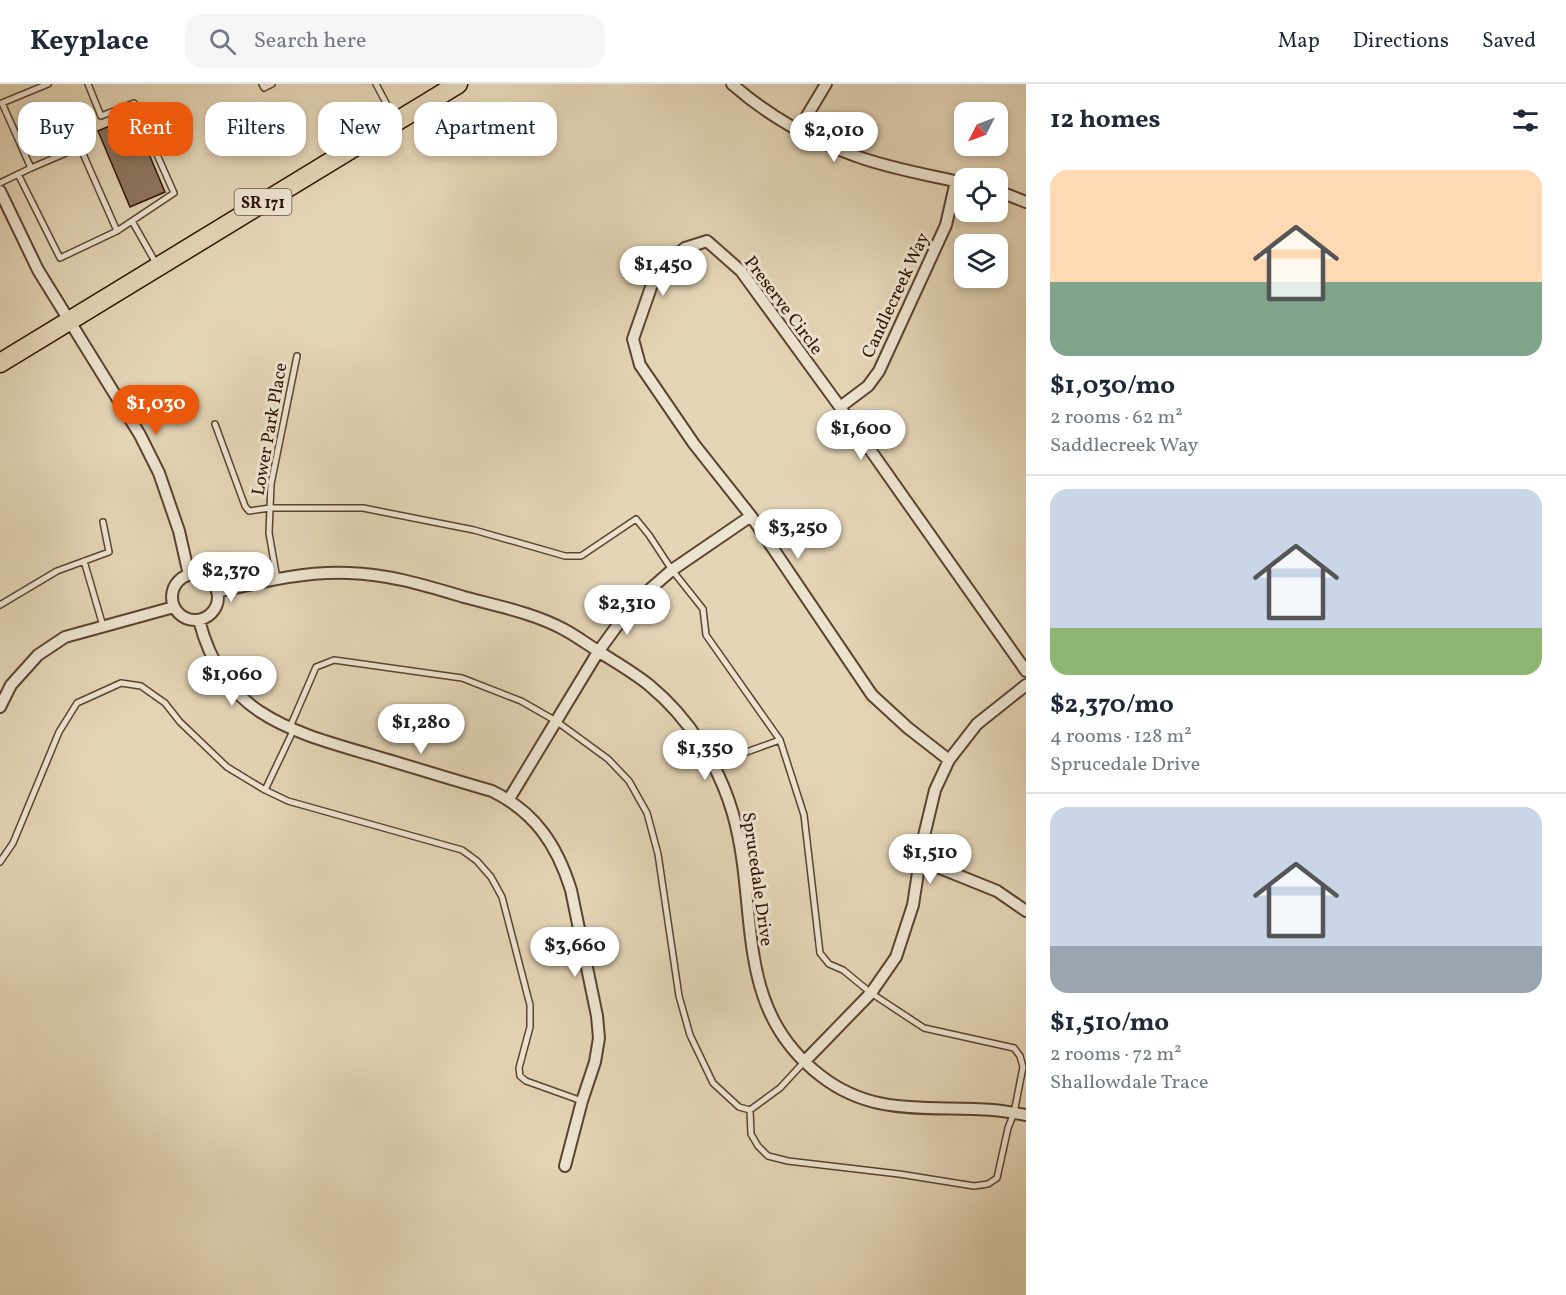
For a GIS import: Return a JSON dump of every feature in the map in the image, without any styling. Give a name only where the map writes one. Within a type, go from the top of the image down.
[{"type":"main road","name":"SR 171","points":[[402,117],[448,86]]},
{"type":"main road","name":"SR 171","points":[[0,363],[339,156]]},
{"type":"street","points":[[732,84],[769,113],[828,145],[858,157],[954,181]]},
{"type":"street","points":[[799,129],[826,84]]},
{"type":"street","points":[[0,191],[38,270],[140,435],[159,473],[179,531],[189,575]]},
{"type":"street","points":[[1008,195],[1026,202]]},
{"type":"street","name":"Candlecreek Way","points":[[840,407],[868,386],[879,371],[946,225],[954,200]]},
{"type":"street","name":"Preserve Circle","points":[[950,760],[908,728],[872,695],[751,516],[694,444],[640,365],[633,339],[657,270],[685,248],[707,241],[741,271],[1026,671]]},
{"type":"street","points":[[509,799],[598,652],[633,604],[672,570],[751,516]]},
{"type":"street","name":"Sprucedale Drive","points":[[217,592],[278,579],[323,573],[383,576],[423,585],[533,617],[564,629],[649,685],[674,709],[693,732],[713,764],[728,798],[740,846],[758,981],[774,1023],[786,1043],[804,1062],[841,1089],[882,1105],[902,1108],[993,1110],[1020,1114]]},
{"type":"street","points":[[198,574],[207,578],[217,592],[215,608],[199,620],[191,620],[182,616],[174,606],[172,598],[173,589],[178,582],[189,575],[198,574]]},
{"type":"street","points":[[0,707],[11,685],[38,655],[65,637],[174,606]]},
{"type":"street","points":[[199,620],[213,658],[226,680],[247,702],[269,719],[291,730],[492,791],[509,799],[532,819],[551,842],[571,890],[597,1016],[599,1038],[595,1062],[565,1166]]},
{"type":"street","points":[[804,1062],[871,993],[896,957],[913,905],[935,790],[950,760],[977,724],[1026,686]]},
{"type":"street","points":[[920,860],[997,891],[1026,911]]},
{"type":"lane","points":[[31,168],[2,103],[48,84]]},
{"type":"lane","points":[[18,174],[60,258],[117,231],[174,193],[134,103],[101,116],[88,84]]},
{"type":"lane","points":[[262,84],[264,87],[272,84]]},
{"type":"lane","points":[[376,84],[385,102]]},
{"type":"lane","points":[[0,183],[80,147],[117,231]]},
{"type":"lane","points":[[132,221],[158,267]]},
{"type":"lane","name":"Lower Park Place","points":[[278,579],[270,533],[271,484],[297,356]]},
{"type":"lane","points":[[215,424],[245,506],[249,511],[270,508],[363,508],[474,530],[565,556],[580,556],[636,519],[703,609],[706,635],[780,740],[804,815],[820,952],[829,964],[843,970],[871,993],[924,1028],[1014,1048],[1020,1056],[1023,1067],[1020,1114],[1008,1128],[997,1178],[988,1184],[974,1185],[788,1161],[768,1156],[751,1134],[750,1110]]},
{"type":"lane","points":[[0,605],[57,571],[109,552],[103,522]]},
{"type":"lane","points":[[84,561],[103,626]]},
{"type":"lane","points":[[265,790],[316,667],[334,660],[462,678],[521,701],[556,721],[608,759],[628,781],[647,813],[658,854],[679,996],[690,1035],[713,1083],[739,1107],[750,1110]]},
{"type":"lane","points":[[0,861],[13,843],[59,732],[77,703],[121,683],[141,686],[165,702],[180,722],[227,767],[265,790],[288,801],[462,850],[477,861],[491,877],[502,897],[530,1005],[530,1027],[519,1068],[520,1076],[526,1081],[582,1101]]},
{"type":"lane","points":[[713,764],[780,740]]},
{"type":"lane","points":[[750,1110],[780,1088],[804,1062]]},
{"type":"building","points":[[108,127],[108,155],[98,131]]},
{"type":"building","points":[[109,156],[150,156],[165,192],[130,207]]}]
